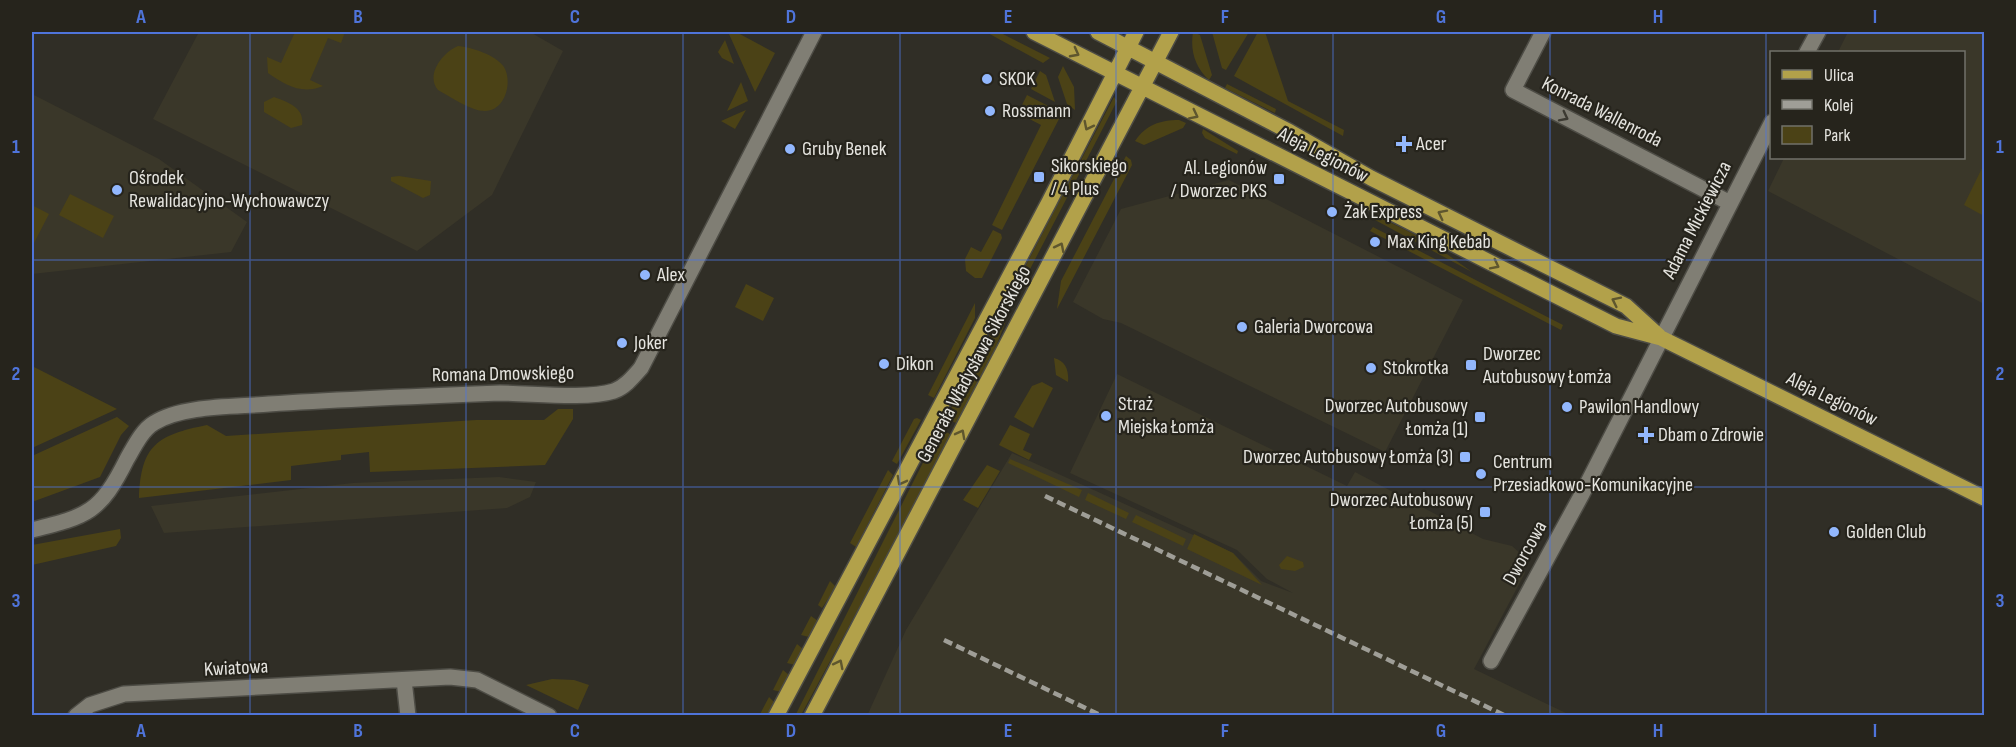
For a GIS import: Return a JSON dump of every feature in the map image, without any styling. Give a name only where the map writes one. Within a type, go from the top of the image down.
[{"type":"main road","name":"Aleja Legionów","points":[[1034,32],[1616,326],[1661,338],[1984,498]]},
{"type":"main road","name":"Aleja Legionów","points":[[1098,32],[1290,132],[1371,178],[1626,306],[1661,338]]},
{"type":"main road","name":"Generała Władysława Sikorskiego","points":[[777,716],[1136,32]]},
{"type":"main road","name":"Generała Władysława Sikorskiego","points":[[812,716],[1172,32]]},
{"type":"street","name":"Romana Dmowskiego","points":[[32,530],[75,519],[95,508],[113,486],[142,434],[152,424],[167,416],[186,411],[305,402],[500,393],[590,394],[614,391],[625,385],[640,368],[814,32]]},
{"type":"street","name":"Konrada Wallenroda","points":[[1543,32],[1513,90],[1730,203]]},
{"type":"street","points":[[1808,51],[1818,32]]},
{"type":"street","name":"Adama Mickiewicza","points":[[1661,338],[1770,126]]},
{"type":"street","name":"Dworcowa","points":[[1491,661],[1581,496],[1661,338]]},
{"type":"street","name":"Kwiatowa","points":[[76,716],[90,705],[124,694],[450,677],[477,680],[549,716]]},
{"type":"street","points":[[404,680],[408,716]]},
{"type":"shaded area","points":[[199,32],[530,32],[563,51],[492,195],[417,251],[153,119]]},
{"type":"shaded area","points":[[1848,32],[1984,32],[1984,304],[1768,191],[1784,159],[1965,159],[1965,51],[1838,51]]},
{"type":"shaded area","name":"Ośrodek Rewalidacyjno-Wychowawczy","points":[[32,94],[159,159],[247,222],[231,252],[32,274]]},
{"type":"shaded area","points":[[1229,180],[1463,300],[1385,452],[1121,323],[1103,319],[1073,302],[1121,209]]},
{"type":"shaded area","points":[[1117,374],[1347,486],[1355,472],[1483,539],[1512,546],[1521,554],[1525,573],[1474,669],[1570,715],[867,716],[906,630],[1012,453],[1233,553],[1261,581],[1293,593],[1267,579],[1237,550],[1070,473]]},
{"type":"shaded area","points":[[499,477],[536,482],[530,497],[507,508],[164,533],[151,506],[353,483]]},
{"type":"green space","points":[[295,32],[345,32],[341,43],[328,38],[310,80],[323,86],[315,89],[301,89],[287,85],[268,73],[267,57],[281,63]]},
{"type":"green space","points":[[736,32],[775,53],[755,92],[729,34]]},
{"type":"green space","points":[[986,32],[999,32],[1050,58],[1043,63]]},
{"type":"green space","points":[[1193,32],[1200,35],[1212,75],[1209,80],[1200,70],[1195,58],[1192,46]]},
{"type":"green space","points":[[1212,32],[1249,32],[1226,70],[1222,68]]},
{"type":"green space","points":[[1258,32],[1265,32],[1288,101],[1344,130],[1343,136],[1234,76]]},
{"type":"green space","points":[[725,40],[734,64],[722,58],[718,52]]},
{"type":"green space","points":[[458,46],[483,52],[504,67],[508,80],[507,88],[502,101],[492,110],[485,111],[467,106],[438,90],[434,78],[435,71],[447,53]]},
{"type":"green space","points":[[1063,66],[1074,87],[1075,110],[1067,104],[1058,77]]},
{"type":"green space","points":[[1040,71],[1046,75],[1055,102],[1031,89]]},
{"type":"green space","points":[[741,82],[748,101],[727,111]]},
{"type":"green space","points":[[1227,84],[1276,109],[1275,113],[1225,88]]},
{"type":"green space","points":[[1027,95],[1058,111],[1060,117],[1002,230],[992,225],[1041,125],[1018,113]]},
{"type":"green space","points":[[274,97],[298,110],[301,114],[302,125],[291,128],[264,112],[264,102]]},
{"type":"green space","points":[[1114,97],[1117,101],[1013,302],[993,355],[958,424],[946,418]]},
{"type":"green space","points":[[746,110],[735,129],[721,121]]},
{"type":"green space","points":[[1179,120],[1186,123],[1183,128],[1144,145],[1135,141],[1154,124]]},
{"type":"green space","points":[[1203,129],[1238,151],[1237,154],[1205,138],[1202,133]]},
{"type":"green space","points":[[1126,156],[1131,160],[1132,165],[1057,309],[1061,281]]},
{"type":"green space","points":[[1984,164],[1984,216],[1964,205]]},
{"type":"green space","points":[[391,177],[431,181],[430,195],[423,198],[391,181]]},
{"type":"green space","points":[[70,194],[114,216],[103,238],[59,215]]},
{"type":"green space","points":[[32,205],[49,214],[33,245],[32,244]]},
{"type":"green space","points":[[1377,216],[1430,242],[1472,272],[1375,220]]},
{"type":"green space","points":[[1373,227],[1563,325],[1561,330],[1370,231]]},
{"type":"green space","points":[[993,230],[1001,234],[1002,238],[982,278],[975,278],[966,271],[965,259],[971,247],[981,252]]},
{"type":"green space","points":[[746,284],[774,298],[763,321],[735,307]]},
{"type":"green space","points":[[975,303],[975,318],[934,398],[928,395]]},
{"type":"green space","points":[[1054,358],[1066,367],[1068,382],[1056,375]]},
{"type":"green space","points":[[32,366],[117,409],[32,448]]},
{"type":"green space","points":[[1042,382],[1053,388],[1033,428],[1014,417],[1032,386]]},
{"type":"green space","points":[[558,409],[573,409],[573,419],[545,465],[370,472],[369,452],[341,455],[341,460],[291,466],[291,480],[139,498],[143,466],[155,445],[176,433],[207,425],[226,436],[476,420],[544,420]]},
{"type":"green space","points":[[117,417],[129,426],[121,435],[100,477],[32,502],[32,456]]},
{"type":"green space","points":[[914,419],[921,420],[897,464],[892,461]]},
{"type":"green space","points":[[1010,425],[1030,434],[1023,450],[1032,454],[1029,460],[999,445]]},
{"type":"green space","points":[[940,429],[952,435],[801,715],[795,716]]},
{"type":"green space","points":[[1010,459],[1082,490],[1079,497],[1008,463]]},
{"type":"green space","points":[[987,465],[1000,471],[978,508],[963,500]]},
{"type":"green space","points":[[888,470],[893,475],[856,547],[850,543]]},
{"type":"green space","points":[[1088,493],[1129,513],[1126,519],[1085,500]]},
{"type":"green space","points":[[1136,515],[1186,539],[1183,546],[1132,522]]},
{"type":"green space","points":[[120,529],[121,538],[116,546],[32,565],[32,545]]},
{"type":"green space","points":[[1194,534],[1233,553],[1262,585],[1187,549]]},
{"type":"green space","points":[[1287,556],[1303,562],[1304,567],[1295,571],[1281,569],[1279,565]]},
{"type":"green space","points":[[830,581],[836,587],[822,608],[818,605]]},
{"type":"green space","points":[[811,616],[818,621],[809,637],[801,635]]},
{"type":"green space","points":[[797,644],[803,649],[795,665],[787,663]]},
{"type":"green space","points":[[783,670],[789,675],[781,692],[773,690]]},
{"type":"green space","points":[[552,679],[574,680],[589,685],[578,710],[526,685]]},
{"type":"green space","points":[[769,697],[775,703],[768,715],[759,716]]},
{"type":"railway","points":[[1045,496],[1506,716]]},
{"type":"railway","points":[[944,640],[1102,716]]},
{"type":"place","name":"SKOK","points":[[987,79]]},
{"type":"place","name":"Rossmann","points":[[990,111]]},
{"type":"place","name":"Acer","points":[[1404,144]]},
{"type":"place","name":"Gruby Benek","points":[[790,149]]},
{"type":"place","name":"Sikorskiego / 4 Plus","points":[[1039,177]]},
{"type":"place","name":"Al. Legionów / Dworzec PKS","points":[[1279,179]]},
{"type":"place","name":"Ośrodek Rewalidacyjno-Wychowawczy","points":[[117,190]]},
{"type":"place","name":"Żak Express","points":[[1332,212]]},
{"type":"place","name":"Max King Kebab","points":[[1375,242]]},
{"type":"place","name":"Alex","points":[[645,275]]},
{"type":"place","name":"Galeria Dworcowa","points":[[1242,327]]},
{"type":"place","name":"Joker","points":[[622,343]]},
{"type":"place","name":"Dikon","points":[[884,364]]},
{"type":"place","name":"Dworzec Autobusowy Łomża","points":[[1471,365]]},
{"type":"place","name":"Stokrotka","points":[[1371,368]]},
{"type":"place","name":"Pawilon Handlowy","points":[[1567,407]]},
{"type":"place","name":"Straż Miejska Łomża","points":[[1106,416]]},
{"type":"place","name":"Dworzec Autobusowy Łomża (1)","points":[[1480,417]]},
{"type":"place","name":"Dbam o Zdrowie","points":[[1646,435]]},
{"type":"place","name":"Dworzec Autobusowy Łomża (3)","points":[[1465,457]]},
{"type":"place","name":"Centrum Przesiadkowo-Komunikacyjne","points":[[1481,474]]},
{"type":"place","name":"Dworzec Autobusowy Łomża (5)","points":[[1485,512]]},
{"type":"place","name":"Golden Club","points":[[1834,532]]}]
